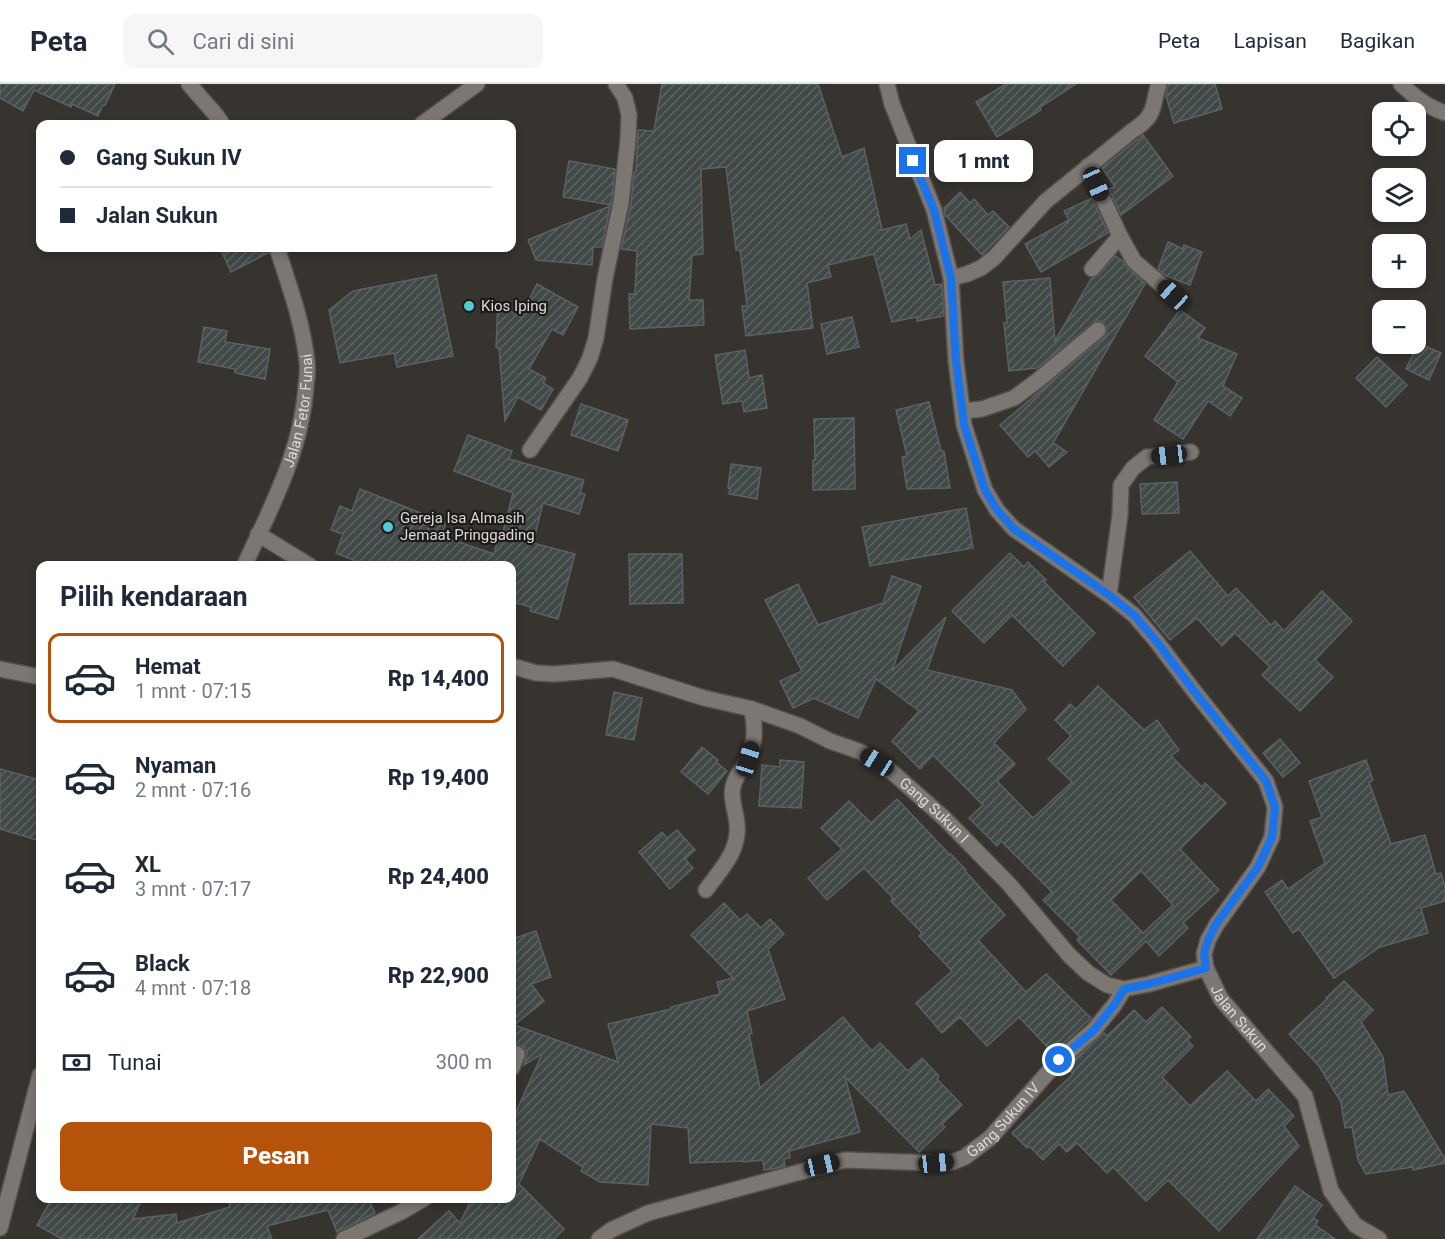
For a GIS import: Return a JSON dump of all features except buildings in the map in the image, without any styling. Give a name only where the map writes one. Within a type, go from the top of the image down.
[{"type":"street","points":[[189,84],[219,120]]},
{"type":"street","points":[[530,450],[580,378],[590,358],[596,338],[605,278],[621,203],[628,140],[629,115],[625,99],[616,84]]},
{"type":"street","name":"Jalan Sukun","points":[[887,84],[892,104],[934,210],[951,278],[956,361],[964,425],[985,490],[997,510],[1014,529],[1134,615],[1266,781],[1275,807],[1272,837],[1258,867],[1216,924],[1204,954],[1206,968],[1221,999],[1305,1096],[1331,1191],[1355,1225],[1379,1239]]},
{"type":"street","points":[[951,278],[981,268],[994,258],[1046,201],[1141,125],[1154,108],[1159,84]]},
{"type":"street","points":[[1401,84],[1415,98],[1439,111]]},
{"type":"street","points":[[427,120],[466,87]]},
{"type":"street","points":[[1088,166],[1134,261],[1173,295]]},
{"type":"street","points":[[1092,269],[1120,236]]},
{"type":"street","name":"Jalan Fetor Funai","points":[[246,561],[279,491],[299,436],[306,397],[308,365],[302,329],[278,252]]},
{"type":"street","points":[[963,411],[982,409],[1014,398],[1098,330]]},
{"type":"street","points":[[1109,595],[1120,515],[1121,485],[1133,468],[1147,458],[1191,452]]},
{"type":"street","points":[[258,534],[302,561]]},
{"type":"street","name":"Gang Sukun I","points":[[516,667],[537,673],[554,674],[613,669],[704,698],[752,709],[800,726],[830,741],[861,752],[892,772],[943,817],[1008,883],[1088,974],[1107,985],[1124,989]]},
{"type":"street","points":[[0,669],[36,676]]},
{"type":"street","points":[[706,890],[731,856],[736,844],[738,827],[732,794],[733,785],[748,759],[756,730],[752,709]]},
{"type":"street","points":[[1124,989],[1206,968]]},
{"type":"street","name":"Gang Sukun IV","points":[[599,1239],[610,1230],[648,1213],[845,1160],[936,1163],[953,1162],[965,1157],[990,1138],[1059,1060],[1094,1030],[1124,989]]},
{"type":"street","points":[[1,1219],[36,1105]]},
{"type":"street","points":[[344,1239],[416,1203]]},
{"type":"place","name":"Kios Iping","points":[[469,306]]},
{"type":"place","name":"Gereja Isa Almasih Jemaat Pringgading","points":[[388,527]]},
{"type":"route","points":[[913,161],[934,210],[951,278],[956,361],[964,425],[985,490],[997,510],[1014,529],[1134,615],[1266,781],[1275,807],[1272,837],[1258,867],[1216,924],[1208,940],[1204,954],[1206,968],[1124,989],[1094,1030],[1059,1060]]}]
